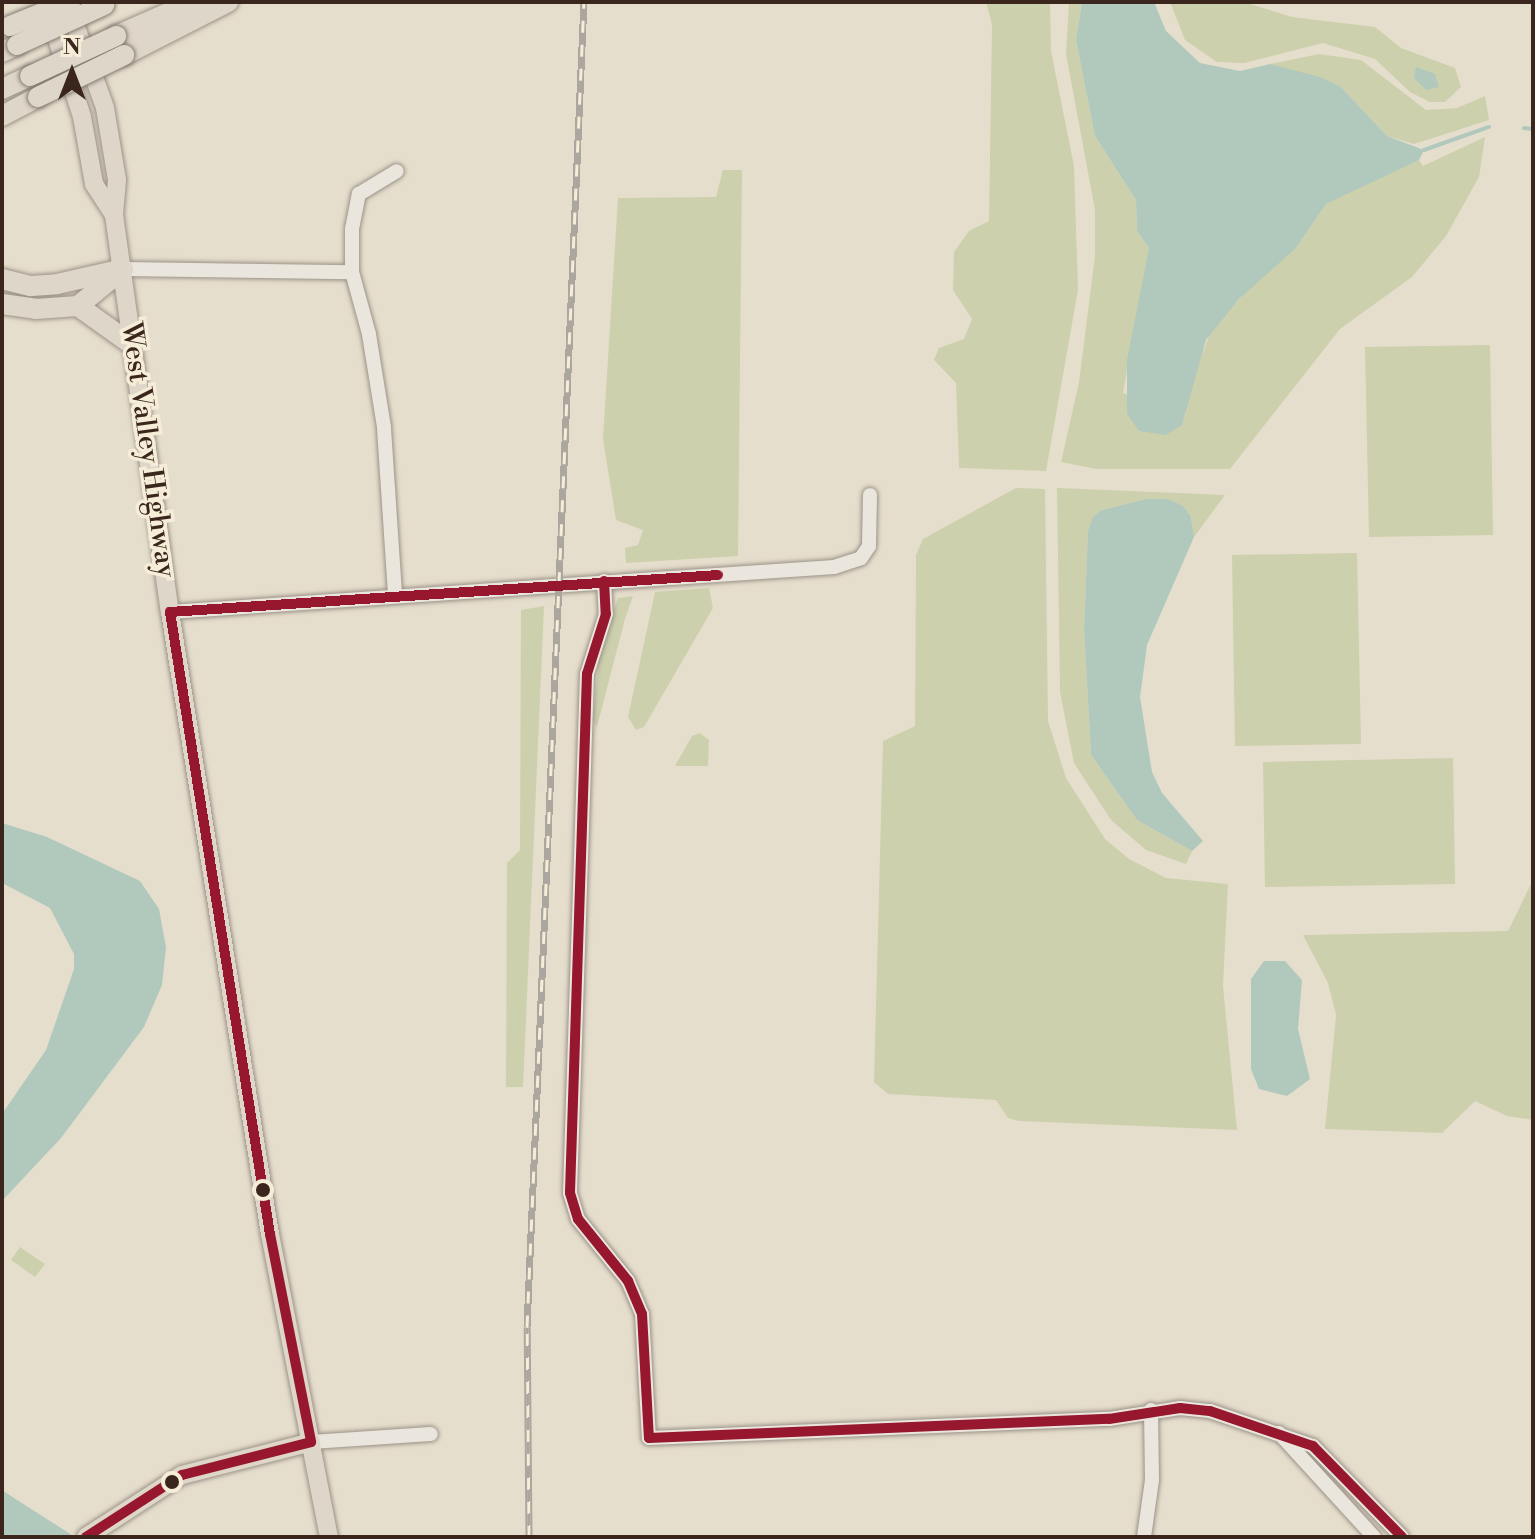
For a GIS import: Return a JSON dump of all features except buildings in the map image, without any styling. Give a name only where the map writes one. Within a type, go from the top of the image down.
[{"type":"highway","points":[[8,38],[68,2]]},
{"type":"highway","points":[[2,116],[193,2]]},
{"type":"highway","points":[[2,89],[228,2]]},
{"type":"highway","points":[[8,38],[107,3]]},
{"type":"highway","points":[[2,279],[31,286],[57,284],[123,269]]},
{"type":"highway","points":[[2,304],[36,309],[78,306],[123,269]]},
{"type":"highway","points":[[78,306],[131,344]]},
{"type":"main road","name":"West Valley Highway","points":[[44,2],[61,44],[94,184],[114,215]]},
{"type":"main road","name":"West Valley Highway","points":[[68,2],[105,108],[117,180],[114,215],[170,612],[270,1234],[329,1537]]},
{"type":"main road","points":[[86,1537],[182,1475],[311,1442]]},
{"type":"street","points":[[395,594],[384,427],[369,334],[352,272],[359,194],[397,171]]},
{"type":"street","points":[[123,269],[352,272]]},
{"type":"street","points":[[170,612],[395,594],[834,567],[861,558],[869,546],[870,495]]},
{"type":"street","points":[[604,581],[606,614],[587,674],[572,1100],[573,1205],[586,1231],[628,1281],[642,1314],[649,1438],[1109,1419],[1151,1410],[1210,1411],[1303,1440],[1330,1459],[1402,1537]]},
{"type":"street","points":[[1144,1537],[1152,1480],[1151,1410]]},
{"type":"street","points":[[1279,1433],[1374,1537]]},
{"type":"street","points":[[311,1442],[431,1434]]},
{"type":"green space","points":[[986,2],[1050,2],[1051,51],[1074,166],[1078,290],[1046,471],[959,468],[956,383],[934,360],[939,348],[964,339],[972,319],[953,290],[954,252],[969,231],[989,221],[992,25]]},
{"type":"green space","points":[[1069,2],[1082,2],[1076,40],[1095,136],[1136,200],[1137,231],[1149,248],[1123,393],[1185,417],[1189,388],[1211,331],[1261,275],[1296,248],[1326,204],[1373,177],[1419,160],[1423,166],[1485,137],[1479,177],[1446,236],[1412,277],[1340,329],[1230,469],[1096,469],[1061,462],[1079,382],[1095,256],[1095,210],[1066,54]]},
{"type":"green space","points":[[1170,2],[1244,2],[1292,17],[1375,27],[1401,48],[1455,68],[1461,87],[1445,102],[1430,102],[1410,92],[1375,59],[1323,43],[1244,63],[1217,62],[1185,40]]},
{"type":"green space","points":[[1319,54],[1361,60],[1426,110],[1457,108],[1485,96],[1489,120],[1414,144],[1387,136],[1341,87],[1270,64]]},
{"type":"green space","points":[[723,170],[742,170],[738,556],[626,563],[625,548],[638,545],[643,530],[616,520],[603,439],[618,198],[716,197]]},
{"type":"green space","points":[[1490,345],[1493,535],[1369,537],[1365,347]]},
{"type":"green space","points":[[1016,488],[1045,489],[1048,721],[1066,778],[1105,839],[1129,859],[1166,878],[1228,884],[1223,986],[1237,1130],[1019,1121],[1008,1118],[996,1100],[888,1094],[874,1082],[883,741],[915,726],[916,555],[923,539]]},
{"type":"green space","points":[[1057,488],[1225,495],[1194,537],[1191,517],[1146,499],[1102,510],[1088,531],[1084,629],[1091,755],[1137,820],[1192,851],[1186,864],[1146,850],[1111,820],[1074,763],[1060,692]]},
{"type":"green space","points":[[1357,553],[1361,744],[1235,746],[1232,555]]},
{"type":"green space","points":[[709,588],[713,608],[644,727],[636,730],[628,717],[655,592]]},
{"type":"green space","points":[[633,596],[597,727],[593,721],[599,657],[618,598]]},
{"type":"green space","points":[[544,606],[523,1087],[506,1087],[507,863],[520,850],[521,610]]},
{"type":"green space","points":[[700,733],[709,740],[708,766],[675,766],[692,736]]},
{"type":"green space","points":[[1453,758],[1455,884],[1265,887],[1263,762]]},
{"type":"green space","points":[[1533,880],[1533,1120],[1507,1116],[1475,1101],[1442,1133],[1325,1129],[1336,1015],[1328,983],[1303,935],[1508,931]]},
{"type":"green space","points":[[20,1247],[45,1264],[35,1277],[11,1260]]},
{"type":"shaded area","points":[[1082,2],[1154,2],[1166,31],[1200,63],[1240,71],[1270,64],[1320,77],[1341,87],[1387,136],[1424,150],[1419,160],[1326,204],[1296,248],[1239,299],[1206,340],[1182,425],[1166,435],[1139,431],[1127,414],[1127,360],[1149,248],[1137,231],[1136,200],[1095,136],[1076,40]]},
{"type":"shaded area","points":[[1416,67],[1435,74],[1439,87],[1426,90],[1414,78]]},
{"type":"shaded area","points":[[1146,499],[1168,499],[1183,506],[1191,517],[1194,537],[1147,645],[1140,697],[1152,772],[1162,793],[1203,841],[1192,851],[1137,820],[1091,755],[1084,629],[1088,531],[1093,517],[1102,510]]},
{"type":"shaded area","points":[[2,823],[47,837],[140,881],[159,909],[166,947],[162,985],[144,1027],[61,1138],[2,1201],[2,1114],[46,1050],[74,969],[74,954],[50,908],[2,883]]},
{"type":"shaded area","points":[[1264,961],[1285,961],[1302,980],[1298,1029],[1310,1079],[1287,1096],[1259,1089],[1251,1069],[1251,979]]},
{"type":"shaded area","points":[[2,1490],[14,1498],[75,1537],[2,1537]]},
{"type":"waterway","points":[[1424,150],[1489,127]]},
{"type":"waterway","points":[[1524,128],[1533,129]]},
{"type":"railway","points":[[529,1537],[527,1327],[584,2]]},
{"type":"transit line","points":[[170,612],[718,575]]},
{"type":"transit line","points":[[604,581],[606,614],[587,674],[570,1193],[578,1219],[628,1281],[642,1314],[649,1438]]},
{"type":"transit line","points":[[170,612],[270,1234],[311,1442]]},
{"type":"transit line","points":[[649,1438],[1109,1419],[1180,1408],[1210,1411],[1313,1446],[1402,1537]]},
{"type":"transit line","points":[[86,1537],[182,1475],[311,1442]]}]
